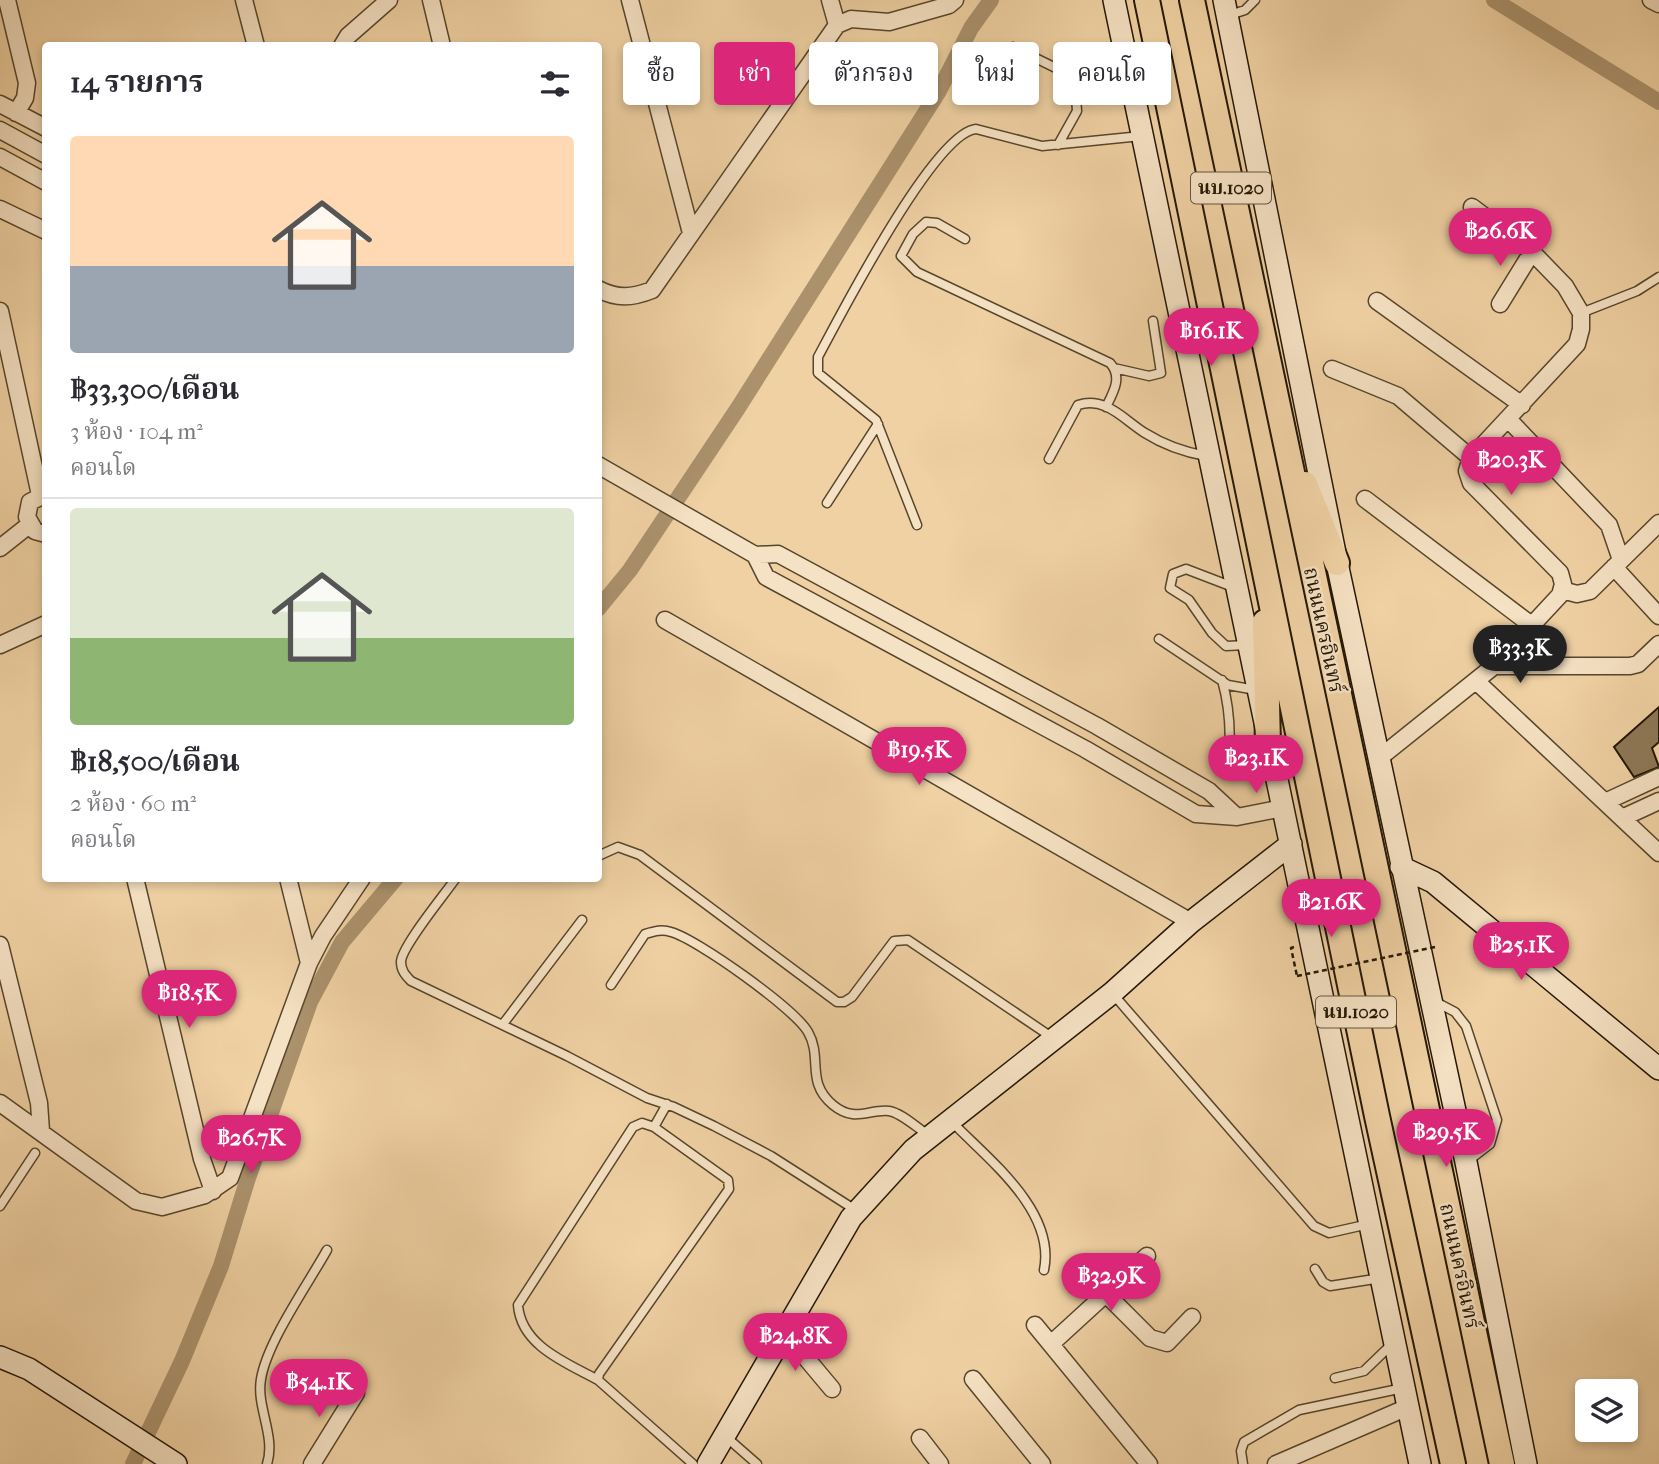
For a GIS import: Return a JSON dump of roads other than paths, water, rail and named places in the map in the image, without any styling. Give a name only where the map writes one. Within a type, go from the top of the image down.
[{"type":"main road","name":"นบ.1020","points":[[1114,0],[1256,690],[1291,844],[1420,1464]]},
{"type":"main road","name":"นบ.1020","points":[[1147,0],[1377,1116],[1454,1464]]},
{"type":"main road","name":"ถนนนครอินทร์","points":[[1192,0],[1502,1464]]},
{"type":"main road","name":"ถนนนครอินทร์","points":[[1225,8],[1337,563],[1466,1162],[1526,1464]]},
{"type":"main road","points":[[1280,421],[1337,563]]},
{"type":"main road","points":[[1264,559],[1268,744]]},
{"type":"main road","points":[[708,1464],[857,1211],[950,1119],[1112,993],[1191,922],[1291,844]]},
{"type":"main road","points":[[1401,867],[1433,882],[1659,1069]]},
{"type":"main road","points":[[0,1357],[29,1368],[169,1460]]},
{"type":"street","points":[[7,0],[27,83],[25,98],[16,113]]},
{"type":"street","points":[[244,0],[255,42]]},
{"type":"street","points":[[344,42],[389,0]]},
{"type":"street","points":[[431,0],[441,42]]},
{"type":"street","points":[[629,0],[691,233]]},
{"type":"street","points":[[830,0],[837,25]]},
{"type":"street","points":[[602,291],[614,297],[633,296],[652,290],[837,25],[851,19],[889,22],[949,5],[955,0]]},
{"type":"street","points":[[1651,0],[1659,4]]},
{"type":"street","points":[[0,104],[42,126]]},
{"type":"street","points":[[0,130],[42,153]]},
{"type":"street","points":[[19,140],[4,159],[42,179]]},
{"type":"street","points":[[1378,759],[1494,666],[1562,590],[1560,573],[1471,483],[1467,471],[1471,458],[1577,344],[1581,313],[1565,286],[1532,252],[1472,207]]},
{"type":"street","points":[[0,209],[42,229]]},
{"type":"street","points":[[1500,304],[1532,252]]},
{"type":"street","points":[[1377,301],[1522,405]]},
{"type":"street","points":[[0,310],[42,490]]},
{"type":"street","points":[[1332,369],[1398,396],[1471,458]]},
{"type":"street","points":[[1508,419],[1609,525],[1618,564],[1659,616]]},
{"type":"street","points":[[602,468],[755,555],[778,554],[1097,726],[1209,791],[1237,817]]},
{"type":"street","points":[[30,525],[27,509],[42,495]]},
{"type":"street","points":[[1365,499],[1530,624]]},
{"type":"street","points":[[1562,590],[1577,594],[1587,593],[1659,523]]},
{"type":"street","points":[[30,525],[42,532]]},
{"type":"street","points":[[0,548],[30,525]]},
{"type":"street","points":[[755,555],[766,577],[1085,749],[1196,814],[1237,817],[1283,808]]},
{"type":"street","points":[[882,639],[894,616]]},
{"type":"street","points":[[665,620],[1191,922]]},
{"type":"street","points":[[0,645],[42,626]]},
{"type":"street","points":[[1494,666],[1630,666],[1638,664],[1659,643]]},
{"type":"street","points":[[1476,681],[1659,853]]},
{"type":"street","points":[[1085,749],[1097,726]]},
{"type":"street","points":[[1155,790],[1169,768]]},
{"type":"street","points":[[1605,802],[1659,777]]},
{"type":"street","points":[[1622,818],[1659,801]]},
{"type":"street","points":[[136,882],[202,1159],[214,1191]]},
{"type":"street","points":[[289,882],[309,963]]},
{"type":"street","points":[[0,1103],[136,1201],[151,1207],[176,1205],[214,1191],[230,1178],[309,963],[323,936],[359,882]]},
{"type":"street","points":[[0,945],[39,1103],[41,1131]]},
{"type":"street","points":[[1052,1343],[1147,1256]]},
{"type":"street","points":[[1105,1293],[1150,1338],[1158,1342],[1167,1343],[1192,1317]]},
{"type":"street","points":[[1035,1325],[1149,1464]]},
{"type":"street","points":[[786,1334],[832,1389]]},
{"type":"street","points":[[973,1379],[1042,1464]]},
{"type":"street","points":[[312,1464],[356,1393]]},
{"type":"street","points":[[1282,1463],[1406,1397]]},
{"type":"street","points":[[920,1438],[940,1464]]},
{"type":"lane","points":[[1225,8],[1245,10],[1255,0]]},
{"type":"lane","points":[[1039,60],[1066,73],[1075,83],[1077,110],[1058,145]]},
{"type":"lane","points":[[917,525],[878,424],[869,411],[848,394],[824,381],[816,366],[862,273],[916,189],[952,140],[968,130],[976,129],[1026,143],[1058,145],[1141,136]]},
{"type":"lane","points":[[965,239],[937,223],[926,222],[913,234],[901,256],[917,272],[1114,368],[1149,376],[1161,373],[1153,321]]},
{"type":"lane","points":[[1581,313],[1637,291],[1659,277]]},
{"type":"lane","points":[[1106,407],[1117,382],[1114,368]]},
{"type":"lane","points":[[1049,459],[1078,405],[1086,402],[1117,411],[1144,433],[1180,451],[1209,456]]},
{"type":"lane","points":[[827,503],[878,424]]},
{"type":"lane","points":[[1236,588],[1186,569],[1173,574],[1169,581],[1170,588],[1189,600],[1212,633],[1226,646],[1247,645]]},
{"type":"lane","points":[[1159,639],[1228,685],[1256,690]]},
{"type":"lane","points":[[1222,680],[1229,711],[1229,754]]},
{"type":"lane","points":[[602,854],[618,847],[640,855],[836,1002],[844,1002],[852,997],[894,941],[908,940],[1053,1038]]},
{"type":"lane","points":[[453,882],[405,946],[401,961],[403,972],[411,981],[438,996],[503,1024],[646,1098],[667,1104],[771,1156],[857,1211]]},
{"type":"lane","points":[[503,1024],[582,920]]},
{"type":"lane","points":[[611,985],[645,934],[664,930],[693,941],[770,997],[807,1030],[813,1045],[814,1077],[820,1091],[833,1105],[855,1115],[891,1111],[930,1136]]},
{"type":"lane","points":[[1112,993],[1119,1006],[1314,1226],[1329,1233],[1369,1224]]},
{"type":"lane","points":[[1429,997],[1455,1012],[1466,1026],[1497,1120],[1490,1144],[1466,1162]]},
{"type":"lane","points":[[654,1127],[667,1104]]},
{"type":"lane","points":[[950,1119],[1009,1181],[1033,1212],[1046,1245],[1044,1270]]},
{"type":"lane","points":[[598,1380],[599,1374],[729,1189],[728,1180],[654,1127],[642,1123],[633,1127],[518,1305],[521,1324],[547,1352],[598,1380],[693,1464]]},
{"type":"lane","points":[[0,1206],[35,1153]]},
{"type":"lane","points":[[267,1464],[270,1444],[260,1380],[273,1346],[327,1250]]},
{"type":"lane","points":[[1315,1269],[1330,1286],[1381,1278]]},
{"type":"lane","points":[[1335,1378],[1364,1371],[1394,1343]]},
{"type":"lane","points":[[1243,1464],[1244,1443],[1299,1410],[1406,1397]]},
{"type":"lane","points":[[725,1436],[757,1464]]},
{"type":"waterway","points":[[602,604],[630,570],[738,408],[939,91],[971,28],[991,0]]},
{"type":"waterway","points":[[1494,0],[1659,102]]},
{"type":"waterway","points":[[133,1464],[182,1361],[221,1266],[248,1178],[310,1002],[342,942],[393,882]]}]
